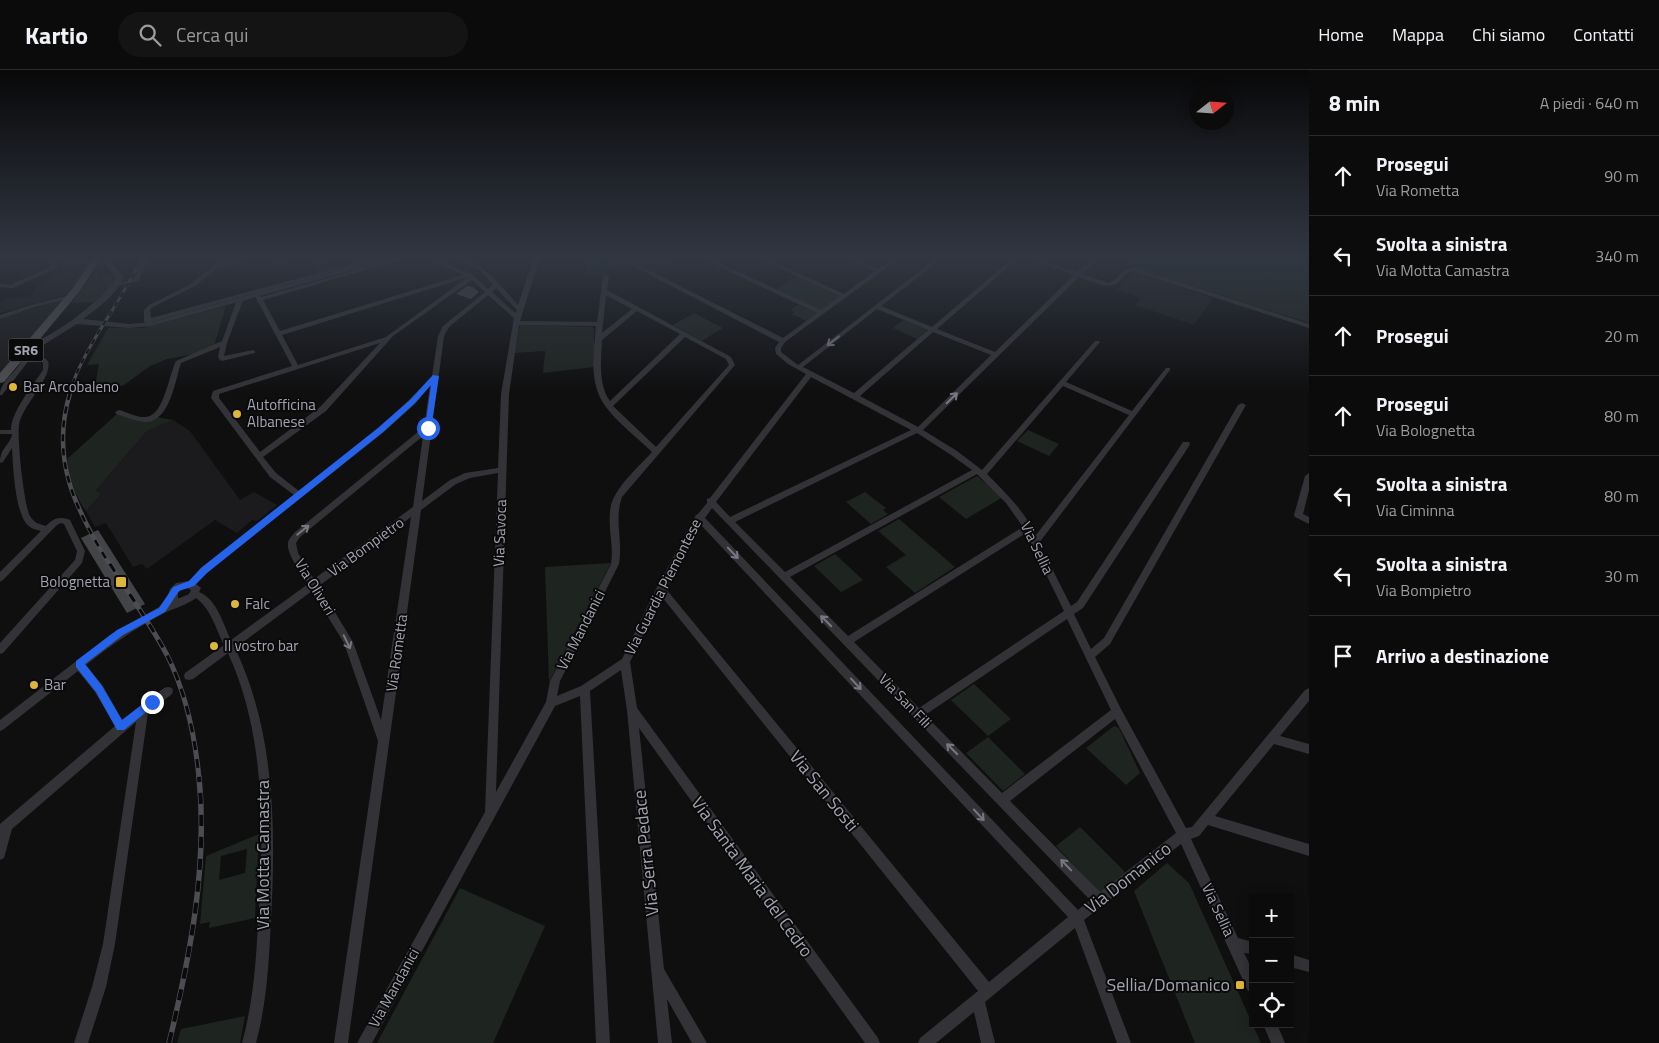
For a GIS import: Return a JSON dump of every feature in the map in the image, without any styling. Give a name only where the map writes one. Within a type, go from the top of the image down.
[{"type":"main road","name":"SR6","points":[[0,380],[30,348],[66,302]]},
{"type":"street","points":[[1,316],[50,302]]},
{"type":"street","points":[[0,393],[23,365],[30,348],[41,344],[99,302]]},
{"type":"street","points":[[148,323],[147,310],[150,306],[158,302]]},
{"type":"street","points":[[176,316],[224,302]]},
{"type":"street","points":[[74,321],[129,326],[230,302]]},
{"type":"street","points":[[239,302],[229,338],[224,344],[220,357],[222,359],[253,352]]},
{"type":"street","points":[[261,302],[295,366]]},
{"type":"street","points":[[278,334],[383,302]]},
{"type":"street","points":[[259,456],[323,409],[388,338],[436,302]]},
{"type":"street","name":"Via Rometta","points":[[341,1043],[435,376],[444,329],[476,302]]},
{"type":"street","points":[[504,302],[518,317],[599,324]]},
{"type":"street","points":[[504,302],[518,317]]},
{"type":"street","name":"Via Savoca","points":[[490,813],[505,394],[518,317],[523,302]]},
{"type":"street","points":[[602,302],[599,324],[600,384],[602,395],[657,452]]},
{"type":"street","name":"Via Mandanici","points":[[364,1043],[551,703],[555,681],[616,562],[613,515],[615,502],[621,492],[733,364],[730,359],[624,302]]},
{"type":"street","points":[[708,302],[783,341],[836,302]]},
{"type":"street","points":[[799,302],[822,313]]},
{"type":"street","points":[[798,368],[883,302]]},
{"type":"street","points":[[854,397],[965,302]]},
{"type":"street","points":[[730,521],[921,428],[1049,302]]},
{"type":"street","points":[[1236,302],[1309,326]]},
{"type":"street","points":[[877,307],[996,355]]},
{"type":"street","points":[[599,339],[636,309]]},
{"type":"street","points":[[610,405],[684,334]]},
{"type":"street","points":[[298,494],[277,480],[214,394],[220,390],[388,338]]},
{"type":"street","name":"Via Sellia","points":[[783,341],[778,350],[779,355],[798,368],[916,430],[979,473],[1011,501],[1028,528],[1117,712],[1183,835],[1252,983]]},
{"type":"street","points":[[783,577],[979,473],[1097,342]]},
{"type":"street","points":[[119,412],[145,419],[153,418],[161,410],[167,397],[178,362],[224,344]]},
{"type":"street","points":[[0,460],[14,436],[19,412],[48,367],[46,362],[30,348]]},
{"type":"street","points":[[1035,542],[1168,369]]},
{"type":"street","name":"Via Guardia Piemontese","points":[[551,703],[585,689],[624,662],[686,538],[699,517],[809,374]]},
{"type":"street","points":[[0,726],[120,633],[162,610],[184,601],[204,570],[399,414],[435,376]]},
{"type":"street","points":[[1061,383],[1134,414]]},
{"type":"street","points":[[1090,656],[1107,641],[1242,405]]},
{"type":"street","name":"Via Oliveri","points":[[384,742],[353,654],[315,584],[293,551],[293,539],[428,428]]},
{"type":"street","points":[[0,432],[14,436]]},
{"type":"street","points":[[14,436],[25,516],[32,525],[47,530]]},
{"type":"street","points":[[918,714],[1083,601],[1186,444]]},
{"type":"street","name":"Via Bompietro","points":[[190,676],[462,477],[502,470]]},
{"type":"street","points":[[1309,476],[1298,515],[1309,521]]},
{"type":"street","name":"Via San Fili","points":[[710,501],[1099,900]]},
{"type":"street","name":"Via San Fili","points":[[699,517],[1077,918]]},
{"type":"street","points":[[0,578],[56,521],[67,522],[81,550],[80,558],[0,650]]},
{"type":"street","points":[[847,642],[1028,528]]},
{"type":"street","points":[[162,610],[172,598],[176,589],[184,585],[193,589]]},
{"type":"street","name":"Via Motta Camastra","points":[[193,589],[206,601],[231,647],[253,710],[262,758],[266,805],[266,877],[261,974],[257,1012],[250,1043]]},
{"type":"street","name":"Via San Sosti","points":[[661,589],[983,996]]},
{"type":"street","points":[[172,598],[176,602],[184,601]]},
{"type":"street","name":"Via Serra Pedace","points":[[624,662],[632,710],[665,1043]]},
{"type":"street","points":[[79,664],[99,689],[121,727]]},
{"type":"street","points":[[585,689],[603,1043]]},
{"type":"street","points":[[0,854],[4,829],[142,709],[168,691]]},
{"type":"street","name":"Via Domanico","points":[[925,1043],[1099,900],[1183,835],[1196,832],[1309,693]]},
{"type":"street","points":[[81,1043],[100,987],[110,944],[142,709]]},
{"type":"street","name":"Via Santa Maria del Cedro","points":[[632,710],[873,1043]]},
{"type":"street","points":[[1002,800],[1117,712]]},
{"type":"street","points":[[1272,739],[1309,749]]},
{"type":"street","points":[[1206,819],[1309,850]]},
{"type":"street","points":[[1077,918],[1124,1043]]},
{"type":"street","points":[[1234,944],[1249,947]]},
{"type":"street","points":[[1294,961],[1309,966]]},
{"type":"street","points":[[658,971],[700,1043]]},
{"type":"street","points":[[983,996],[988,1043]]},
{"type":"street","points":[[1272,1028],[1278,1043]]},
{"type":"shaded area","points":[[1,302],[38,302],[0,313]]},
{"type":"shaded area","points":[[55,302],[61,302],[0,375],[0,318]]},
{"type":"shaded area","points":[[802,302],[833,302],[820,311]]},
{"type":"shaded area","points":[[1137,302],[1210,302],[1194,325],[1135,305]]},
{"type":"shaded area","points":[[1244,302],[1309,302],[1309,323]]},
{"type":"shaded area","points":[[798,305],[817,313],[806,321],[792,314],[794,313],[791,309]]},
{"type":"shaded area","points":[[226,306],[214,346],[195,354],[167,359],[150,366],[124,385],[94,391],[99,364],[87,365],[108,328],[142,328]]},
{"type":"shaded area","points":[[694,313],[723,328],[702,341],[673,325]]},
{"type":"shaded area","points":[[903,320],[927,330],[917,339],[893,328]]},
{"type":"shaded area","points":[[520,325],[592,327],[594,330],[594,367],[543,373],[545,351],[514,353]]},
{"type":"shaded area","points":[[117,414],[148,421],[157,417],[173,420],[147,431],[96,490],[101,494],[86,511],[73,486],[67,459]]},
{"type":"shaded area","points":[[173,420],[190,431],[240,500],[254,492],[277,505],[257,521],[252,520],[237,533],[215,520],[147,569],[142,564],[133,567],[106,523],[95,527],[86,511],[101,494],[96,490],[147,431]]},
{"type":"shaded area","points":[[1028,430],[1059,444],[1049,456],[1017,441]]},
{"type":"shaded area","points":[[977,476],[1003,497],[966,519],[939,497]]},
{"type":"shaded area","points":[[865,492],[886,508],[883,510],[888,514],[871,524],[846,502]]},
{"type":"shaded area","points":[[899,519],[955,567],[915,593],[886,567],[906,555],[878,531]]},
{"type":"shaded area","points":[[835,554],[863,580],[841,592],[814,566]]},
{"type":"shaded area","points":[[611,563],[549,682],[545,567]]},
{"type":"shaded area","points":[[974,684],[1011,719],[988,736],[951,700]]},
{"type":"shaded area","points":[[1114,726],[1119,728],[1140,773],[1126,785],[1086,748]]},
{"type":"shaded area","points":[[988,737],[1025,774],[1003,791],[966,753]]},
{"type":"shaded area","points":[[1080,827],[1125,872],[1100,893],[1056,846]]},
{"type":"shaded area","points":[[259,834],[255,918],[209,928],[210,922],[200,924],[206,856]],"holes":[[[247,849],[245,873],[219,880],[221,856]]]},
{"type":"shaded area","points":[[1167,863],[1189,883],[1249,1016],[1249,1028],[1254,1028],[1261,1043],[1195,1043],[1134,891]]},
{"type":"shaded area","points":[[460,888],[545,926],[493,1043],[377,1043]]},
{"type":"shaded area","points":[[245,1016],[240,1043],[177,1043],[181,1029]]},
{"type":"building","name":"Bolognetta","points":[[98,530],[145,604],[127,613],[81,538]]},
{"type":"railway","points":[[69,394],[84,359],[117,302]]},
{"type":"railway","points":[[70,393],[63,440],[69,483],[86,524],[110,565]]},
{"type":"railway","points":[[110,564],[154,632],[174,669],[189,715],[199,778]]},
{"type":"railway","points":[[169,1043],[190,944],[199,877],[201,844],[199,777]]},
{"type":"place","name":"Bar Arcobaleno","points":[[13,387]]},
{"type":"place","name":"Autofficina Albanese","points":[[237,414]]},
{"type":"place","name":"Bolognetta","points":[[121,582]]},
{"type":"place","name":"Falc","points":[[235,604]]},
{"type":"place","name":"Il vostro bar","points":[[214,646]]},
{"type":"place","name":"Bar","points":[[34,685]]},
{"type":"place","name":"Sellia/Domanico","points":[[1240,985]]},
{"type":"route","points":[[152,702],[121,727],[99,689],[79,664],[120,633],[162,610],[172,598],[173,592],[176,589],[180,586],[192,584],[204,570],[380,430],[412,402],[435,376],[428,428]]}]
